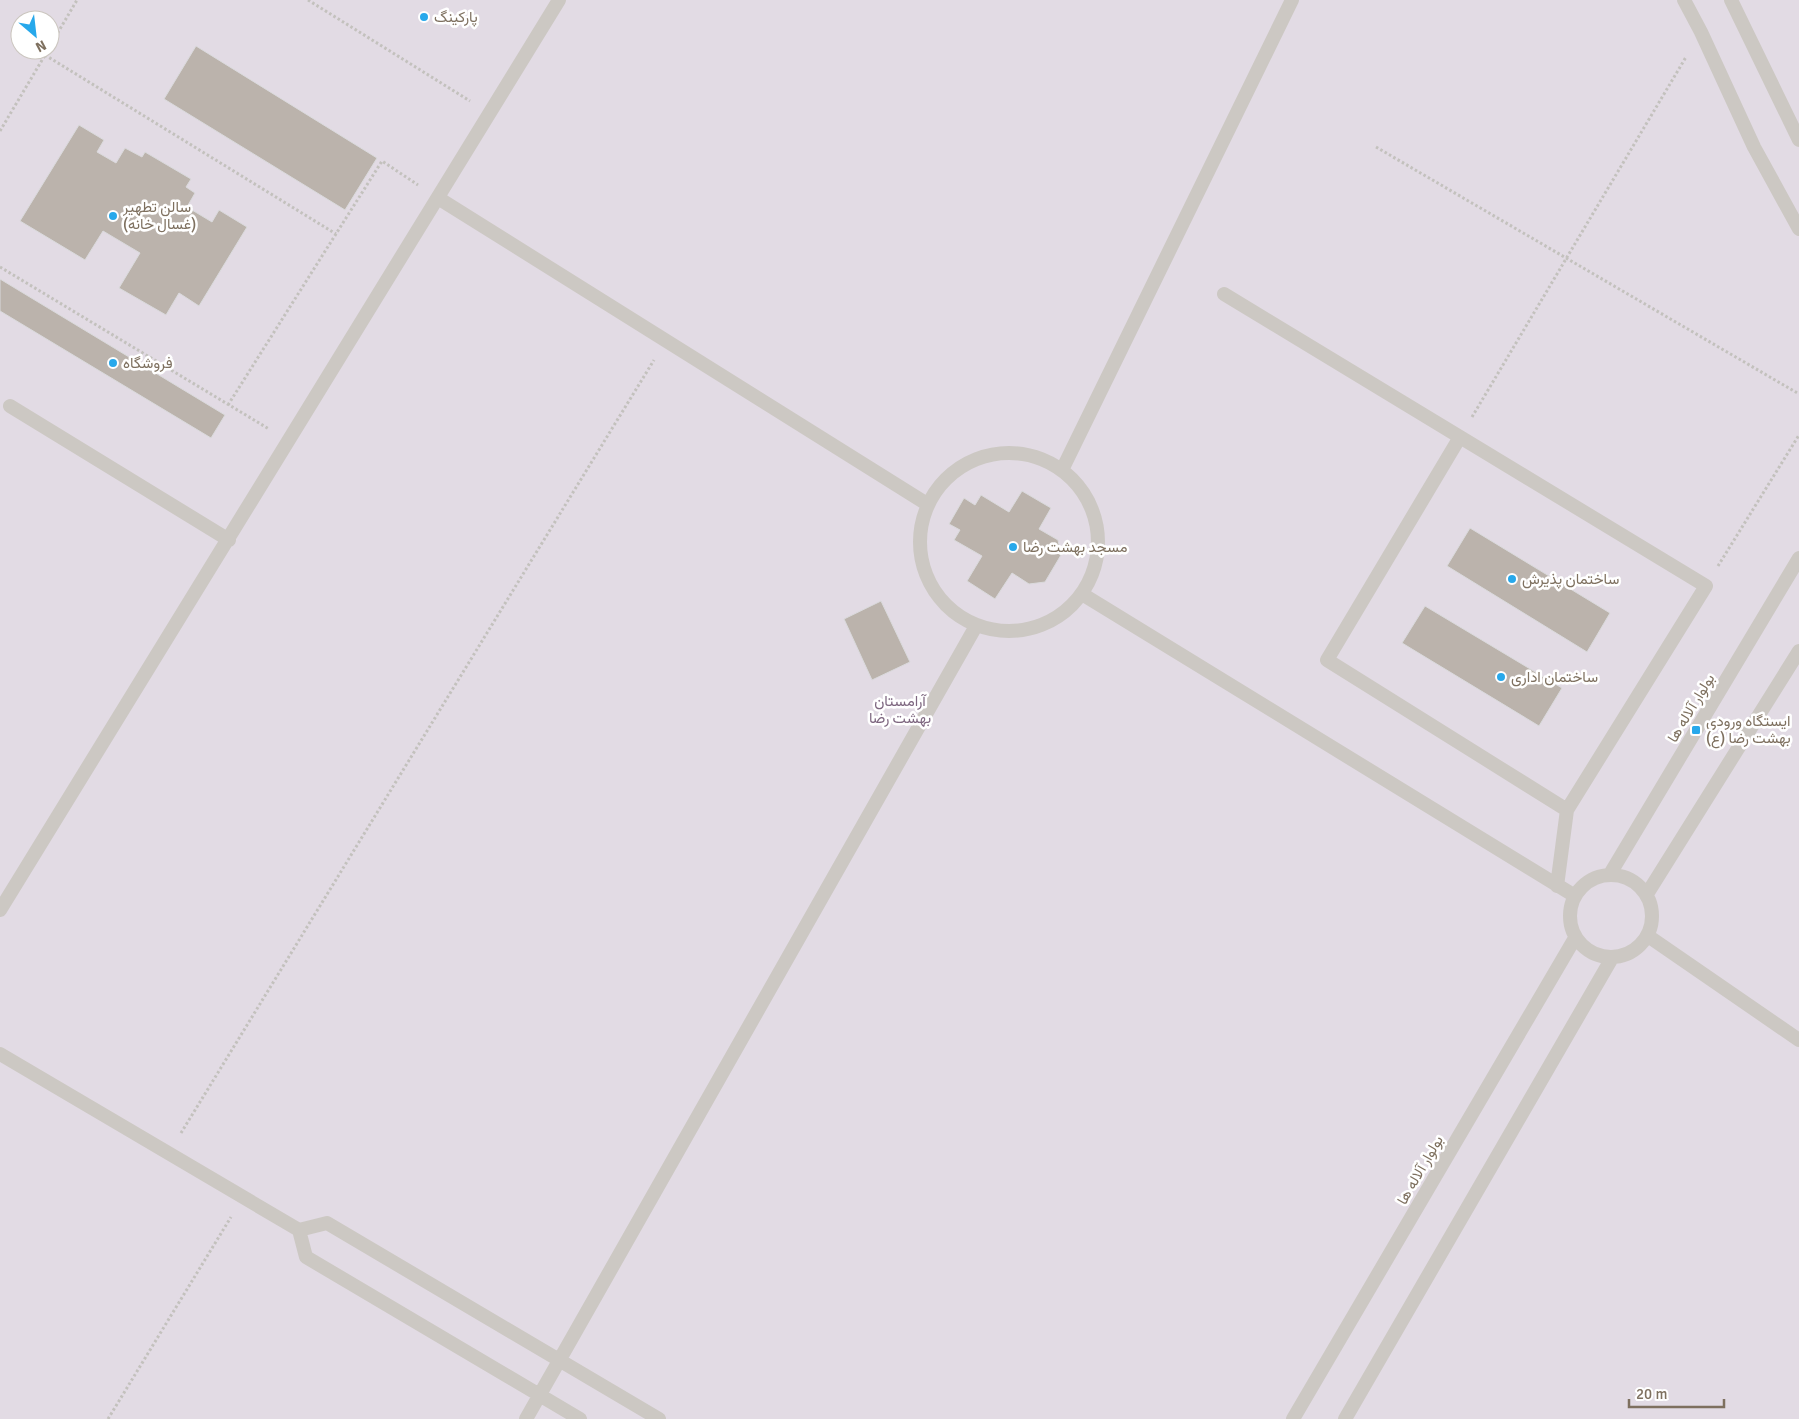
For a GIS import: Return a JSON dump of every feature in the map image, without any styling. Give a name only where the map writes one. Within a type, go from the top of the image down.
[{"type":"lane","points":[[0,910],[559,0]]},
{"type":"lane","points":[[1062,470],[1292,0]]},
{"type":"lane","points":[[1684,0],[1754,146],[1799,229]]},
{"type":"lane","points":[[1731,0],[1799,140]]},
{"type":"lane","points":[[438,198],[927,504]]},
{"type":"lane","points":[[1224,294],[1706,586],[1567,810],[1557,886]]},
{"type":"lane","points":[[10,406],[229,540]]},
{"type":"lane","points":[[1460,437],[1327,660],[1567,810]]},
{"type":"lane","points":[[1013,453],[1039,458],[1062,470],[1082,490],[1094,514],[1099,542],[1094,570],[1082,594],[1061,615],[1034,628],[1005,632],[976,626],[951,611],[932,589],[921,562],[920,552],[920,532],[927,504],[942,482],[962,466],[987,456],[1013,453]]},
{"type":"lane","name":"بولوار آلاله ها","points":[[1610,874],[1799,558]]},
{"type":"lane","points":[[1082,594],[1575,896]]},
{"type":"lane","points":[[526,1419],[976,626]]},
{"type":"lane","points":[[1647,894],[1799,651]]},
{"type":"lane","points":[[1610,874],[1632,879],[1647,894],[1653,915],[1648,936],[1633,952],[1612,958],[1591,953],[1575,938],[1570,917],[1575,896],[1590,880],[1610,874]]},
{"type":"lane","points":[[1648,936],[1799,1040]]},
{"type":"lane","name":"بولوار آلاله ها","points":[[1293,1419],[1575,938]]},
{"type":"lane","points":[[1345,1419],[1612,958]]},
{"type":"lane","points":[[0,1054],[300,1230],[327,1223],[659,1419]]},
{"type":"lane","points":[[300,1230],[306,1258],[580,1419]]},
{"type":"path","points":[[60,29],[77,0]]},
{"type":"path","points":[[308,0],[489,114]]},
{"type":"path","points":[[1460,437],[1701,32]]},
{"type":"path","points":[[0,132],[42,60]]},
{"type":"path","points":[[55,60],[336,234]]},
{"type":"path","points":[[1376,147],[1799,394]]},
{"type":"path","points":[[228,405],[382,161],[438,198]]},
{"type":"path","points":[[0,267],[289,442]]},
{"type":"path","points":[[168,1152],[666,341]]},
{"type":"path","points":[[1706,586],[1799,435]]},
{"type":"path","points":[[108,1419],[243,1197]]},
{"type":"green space","name":"آرامستان بهشت رضا","points":[[0,0],[1799,0],[1799,1419],[0,1419]]},
{"type":"building","points":[[196,46],[377,158],[345,210],[164,99]]},
{"type":"building","name":"سالن تطهیر (غسال خانه)","points":[[79,125],[104,140],[97,152],[116,163],[125,148],[142,157],[145,152],[191,179],[186,187],[195,193],[187,207],[212,222],[219,210],[247,227],[199,306],[179,293],[166,315],[119,288],[140,253],[103,231],[85,260],[20,221]]},
{"type":"building","name":"فروشگاه","points":[[0,279],[225,415],[211,438],[0,311]]},
{"type":"building","name":"مسجد بهشت رضا","points":[[1022,491],[1051,508],[1039,529],[1058,540],[1061,555],[1045,582],[1029,584],[1012,573],[995,599],[967,581],[982,556],[954,540],[960,530],[949,524],[964,498],[975,505],[981,495],[1009,512]]},
{"type":"building","name":"ساختمان پذیرش","points":[[1470,528],[1610,613],[1587,652],[1447,566]]},
{"type":"building","points":[[881,601],[910,662],[872,680],[844,619]]},
{"type":"building","name":"ساختمان اداری","points":[[1425,606],[1562,688],[1539,726],[1402,643]]},
{"type":"place","name":"پارکینگ","points":[[424,17]]},
{"type":"place","name":"سالن تطهیر (غسال خانه)","points":[[113,216]]},
{"type":"place","name":"فروشگاه","points":[[113,363]]},
{"type":"place","name":"مسجد بهشت رضا","points":[[1013,547]]},
{"type":"place","name":"ساختمان پذیرش","points":[[1512,579]]},
{"type":"place","name":"ساختمان اداری","points":[[1501,677]]},
{"type":"place","name":"ایستگاه ورودی بهشت رضا (ع)","points":[[1696,730]]}]
